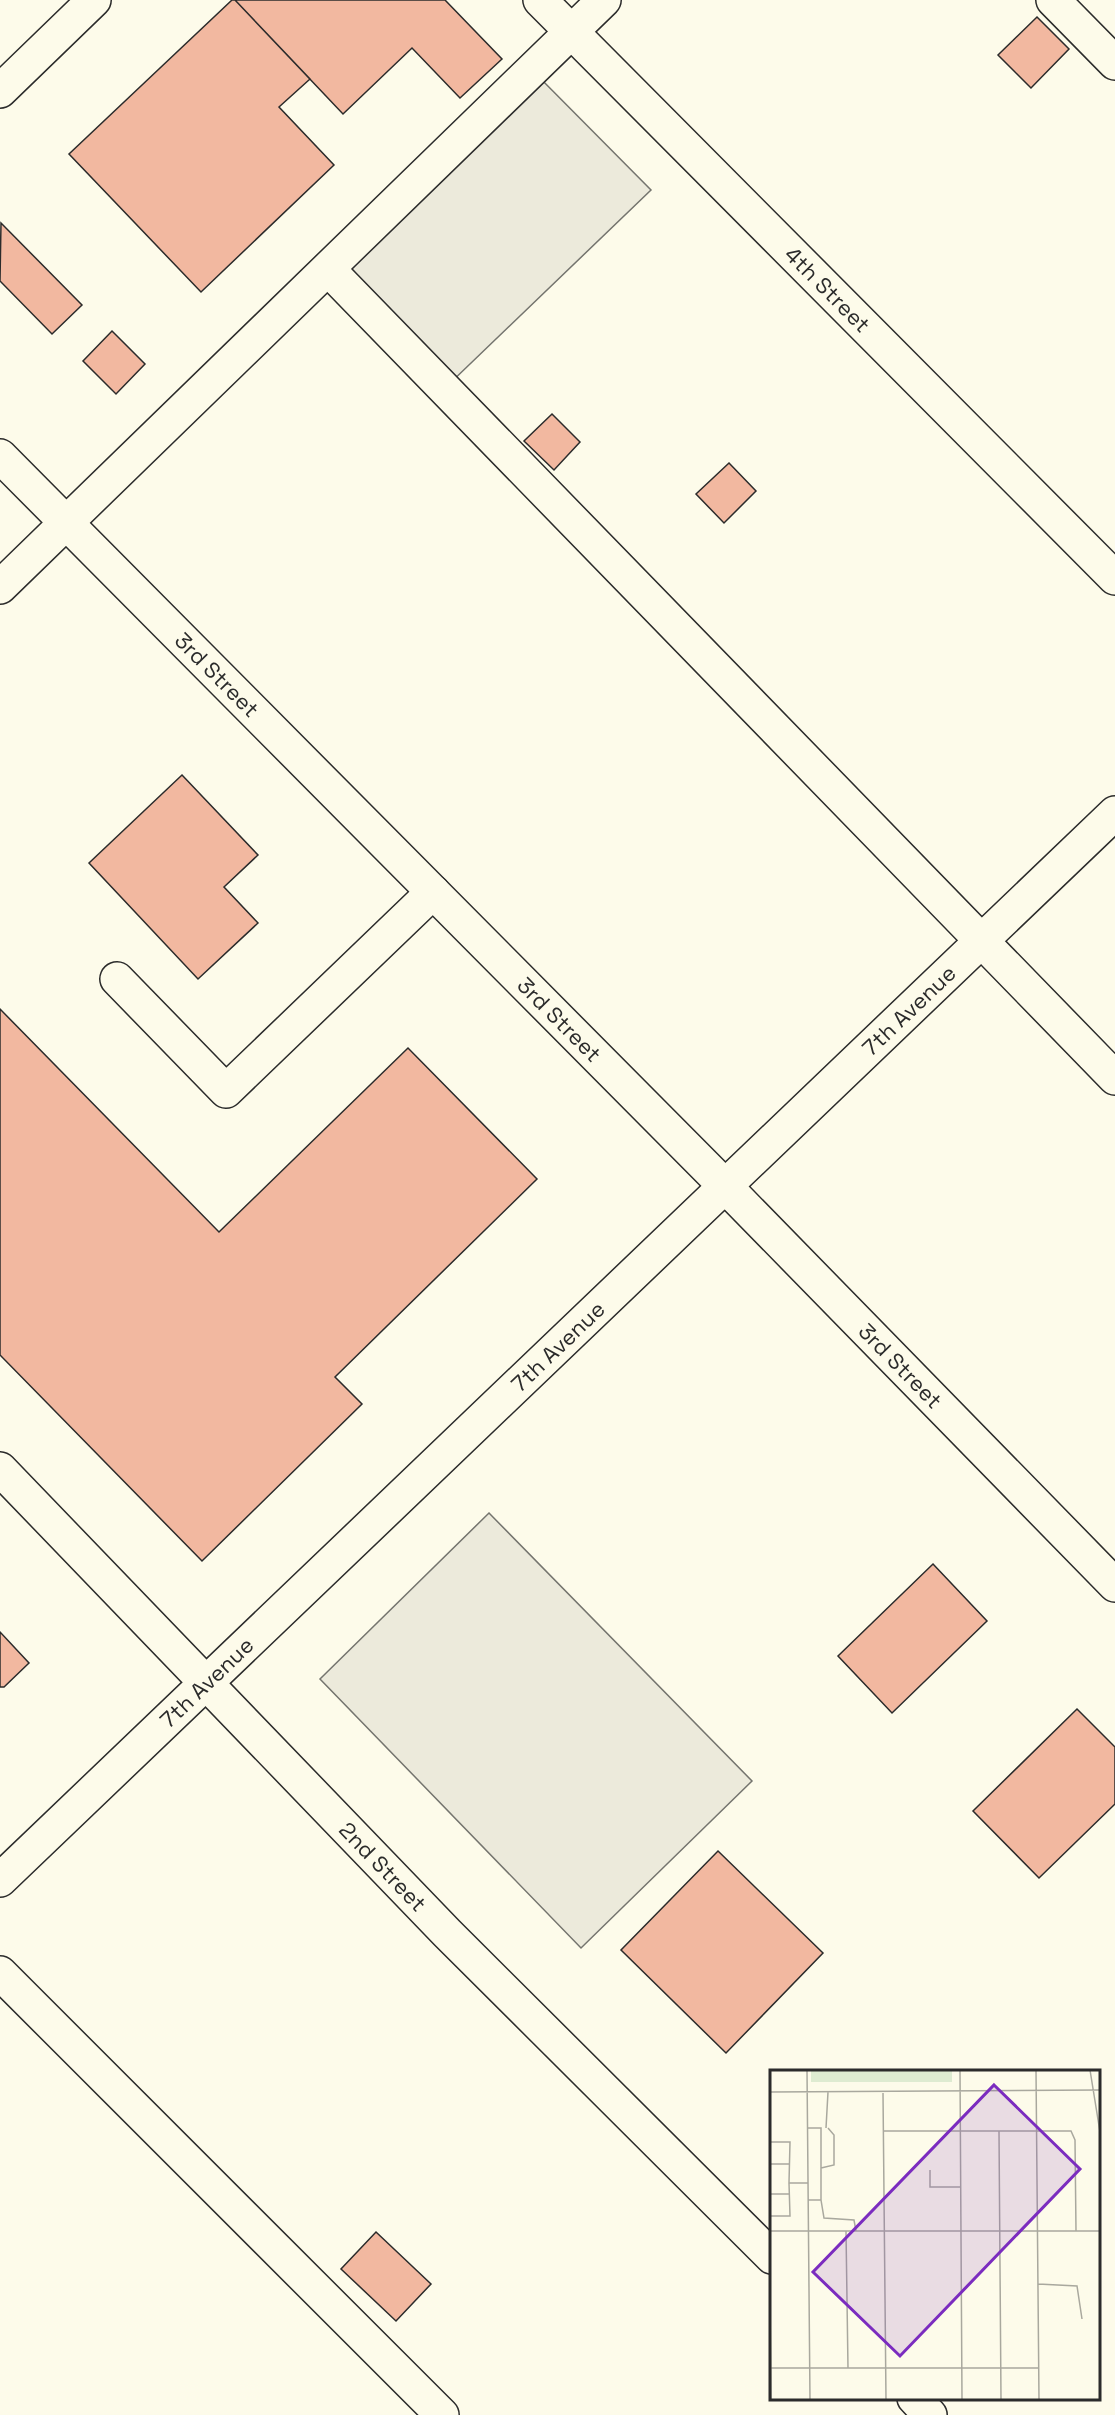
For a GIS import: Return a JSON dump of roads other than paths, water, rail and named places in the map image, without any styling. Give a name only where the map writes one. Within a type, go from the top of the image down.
[{"type":"street","points":[[0,91],[94,0]]},
{"type":"street","name":"4th Street","points":[[540,0],[1115,578]]},
{"type":"street","points":[[0,588],[604,0]]},
{"type":"street","points":[[1053,0],[1115,63]]},
{"type":"street","points":[[328,269],[1115,1078]]},
{"type":"street","name":"3rd Street","points":[[0,456],[725,1186],[1115,1585]]},
{"type":"street","name":"7th Avenue","points":[[6,1862],[205,1683],[1115,813]]},
{"type":"street","points":[[117,980],[226,1090],[433,892]]},
{"type":"street","name":"2nd Street","points":[[0,1469],[447,1934],[770,2256]]},
{"type":"street","points":[[0,1974],[442,2415]]},
{"type":"street","points":[[916,2400],[930,2415]]}]
